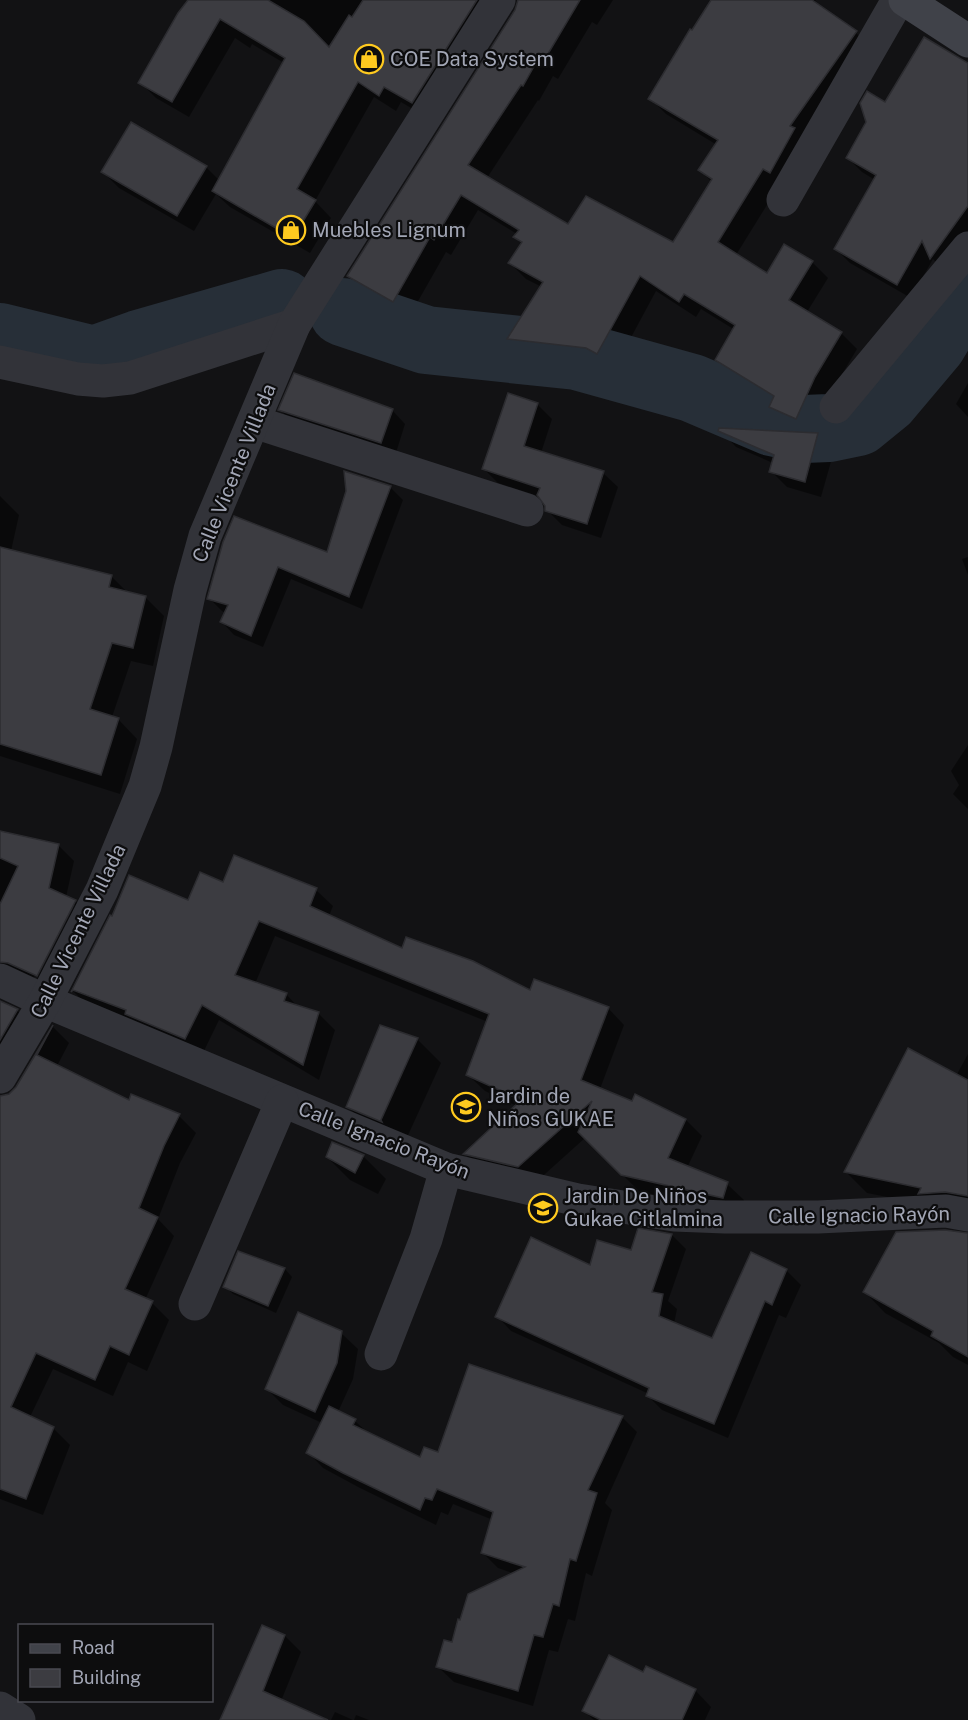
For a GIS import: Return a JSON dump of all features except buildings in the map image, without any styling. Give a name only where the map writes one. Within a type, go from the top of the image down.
[{"type":"main road","points":[[905,0],[968,41]]},
{"type":"street","name":"Calle Vicente Villada","points":[[0,1077],[45,1001],[102,890],[145,786],[156,747],[189,590],[205,536],[294,325],[499,0]]},
{"type":"street","points":[[783,200],[898,0]]},
{"type":"street","points":[[836,407],[968,248]]},
{"type":"street","points":[[0,362],[78,379],[103,381],[130,378],[294,325]]},
{"type":"street","points":[[254,422],[527,510]]},
{"type":"street","name":"Calle Ignacio Rayón","points":[[0,980],[446,1169],[578,1200],[674,1215],[818,1217],[946,1211],[968,1215]]},
{"type":"street","points":[[195,1304],[282,1101]]},
{"type":"street","points":[[381,1354],[426,1239],[446,1169]]},
{"type":"street","points":[[0,1708],[19,1720]]},
{"type":"waterway","points":[[343,312],[426,340],[577,356],[692,388],[772,422],[804,429],[829,428],[858,422],[885,400],[933,343],[968,285]]},
{"type":"waterway","points":[[0,337],[94,360],[139,344],[282,303]]},
{"type":"place","name":"COE Data System","points":[[369,59]]},
{"type":"place","name":"Muebles Lignum","points":[[291,230]]},
{"type":"place","name":"Jardin de Niños GUKAE","points":[[466,1107]]},
{"type":"place","name":"Jardin De Niños Gukae Citlalmina","points":[[543,1208]]}]
